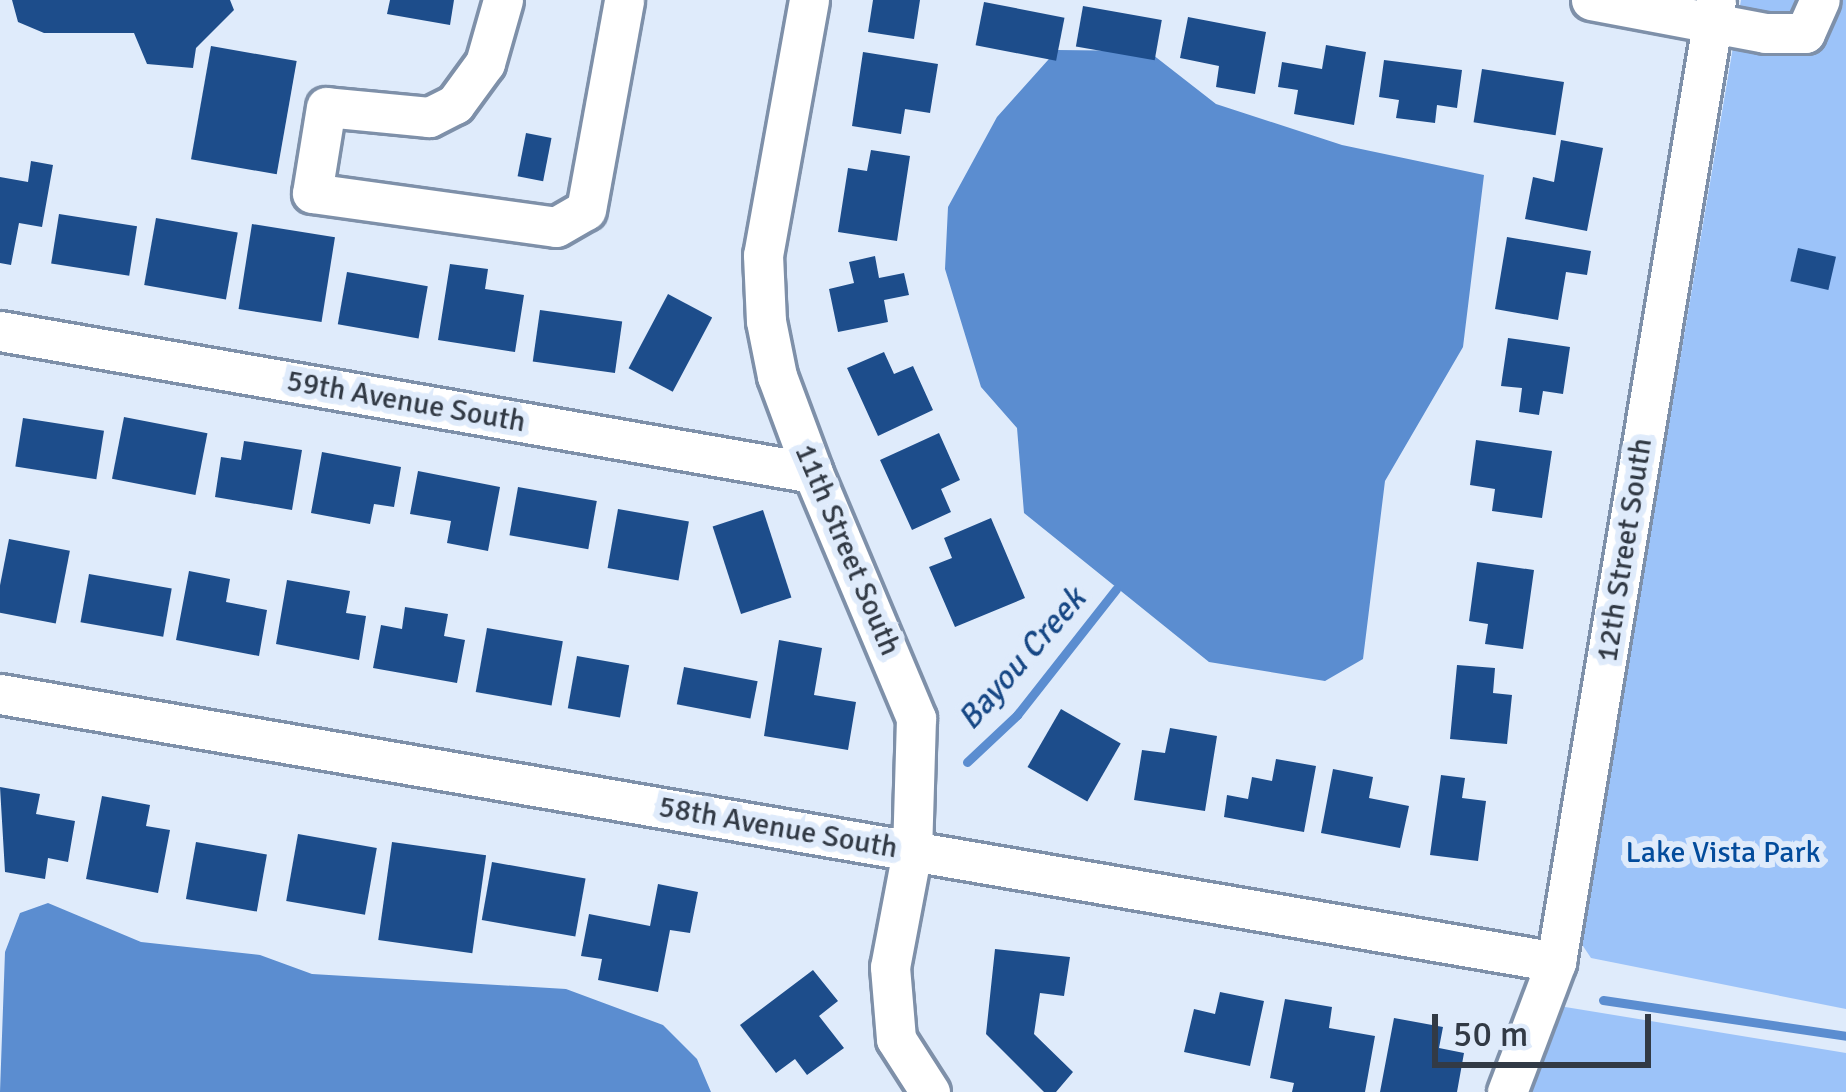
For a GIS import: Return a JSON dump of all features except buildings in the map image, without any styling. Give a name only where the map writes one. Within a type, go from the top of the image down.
[{"type":"street","points":[[503,0],[485,63],[455,104],[429,117],[326,107],[312,193],[556,227],[586,210],[624,0]]},
{"type":"street","name":"11th Street South","points":[[808,0],[763,255],[776,376],[916,718],[920,767],[912,851],[890,967],[896,1039],[930,1092]]},
{"type":"street","points":[[1591,0],[1714,10],[1805,33],[1820,0]]},
{"type":"street","name":"12th Street South","points":[[1507,1092],[1556,962],[1714,10]]},
{"type":"street","name":"59th Avenue South","points":[[0,331],[813,473]]},
{"type":"street","name":"58th Avenue South","points":[[0,694],[1556,962]]},
{"type":"green space","name":"Lake Vista Park","points":[[1741,0],[1846,0],[1846,1009],[1591,958],[1581,943]]},
{"type":"green space","points":[[1553,1005],[1846,1053],[1846,1092],[1524,1092]]},
{"type":"shaded area","points":[[1057,50],[1148,51],[1216,104],[1342,145],[1484,175],[1463,347],[1385,481],[1363,659],[1325,681],[1209,662],[1024,513],[1017,428],[981,387],[945,269],[948,207],[997,117]]},
{"type":"shaded area","points":[[48,903],[141,942],[260,955],[312,974],[566,989],[663,1025],[697,1059],[711,1092],[0,1092],[5,952],[20,913]]},
{"type":"waterway","name":"Bayou Creek","points":[[967,762],[1017,715],[1116,589]]},
{"type":"waterway","points":[[1603,1000],[1846,1036]]}]
